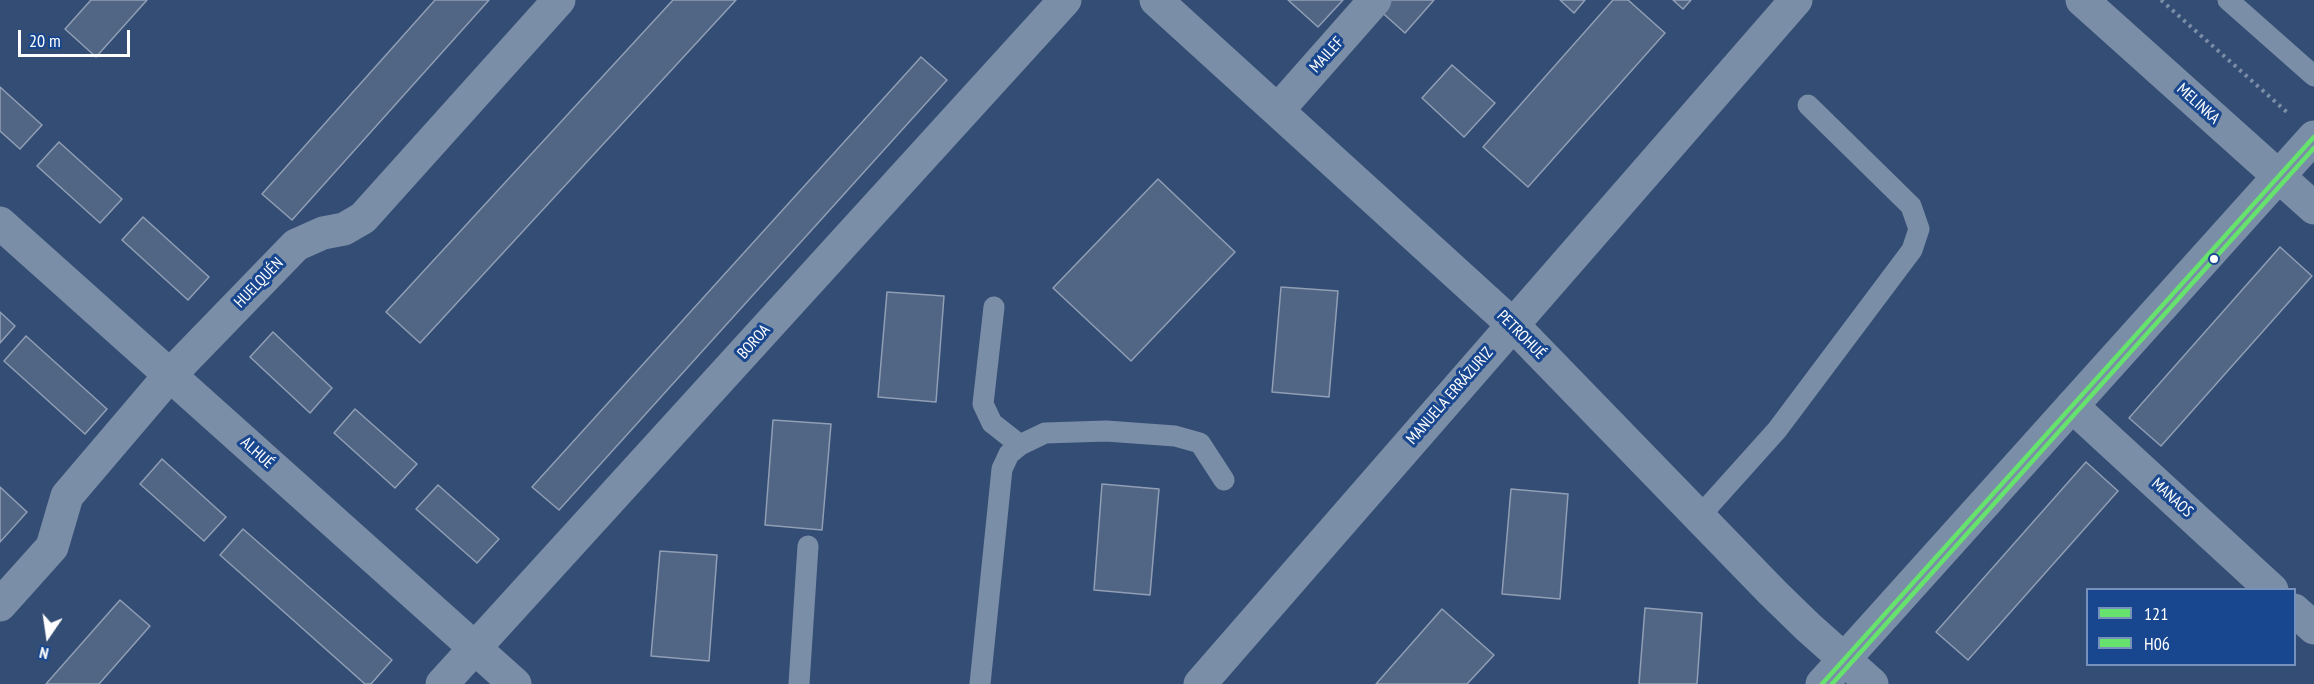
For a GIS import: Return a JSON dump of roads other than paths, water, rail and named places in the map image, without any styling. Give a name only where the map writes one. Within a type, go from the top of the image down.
[{"type":"street","name":"HUELQUÉN","points":[[0,605],[52,548],[67,496],[170,375],[296,245],[323,232],[344,229],[363,218],[559,0]]},
{"type":"street","name":"BOROA","points":[[442,684],[1065,0]]},
{"type":"street","name":"PETROHUÉ","points":[[1156,0],[1512,324],[1698,518],[1808,627],[1872,684]]},
{"type":"street","name":"MAILEF","points":[[1278,110],[1375,0]]},
{"type":"street","name":"MANUELA ERRÁZURIZ","points":[[1200,684],[1796,0]]},
{"type":"street","name":"MELINKA","points":[[2082,0],[2314,208]]},
{"type":"street","points":[[1822,684],[2314,137]]},
{"type":"street","name":"ALHUÉ","points":[[0,223],[515,684]]},
{"type":"street","name":"MANAOS","points":[[2072,406],[2270,588]]},
{"type":"street","points":[[2296,611],[2314,628]]},
{"type":"lane","points":[[2228,0],[2314,76]]},
{"type":"lane","points":[[1698,518],[1777,430],[1912,250],[1919,229],[1911,206],[1808,105]]},
{"type":"lane","points":[[994,307],[983,404],[992,423],[1020,445]]},
{"type":"lane","points":[[980,684],[1002,469],[1009,454],[1020,445],[1045,433],[1106,431],[1175,436],[1200,443],[1224,480]]},
{"type":"lane","points":[[799,684],[807,546]]}]
